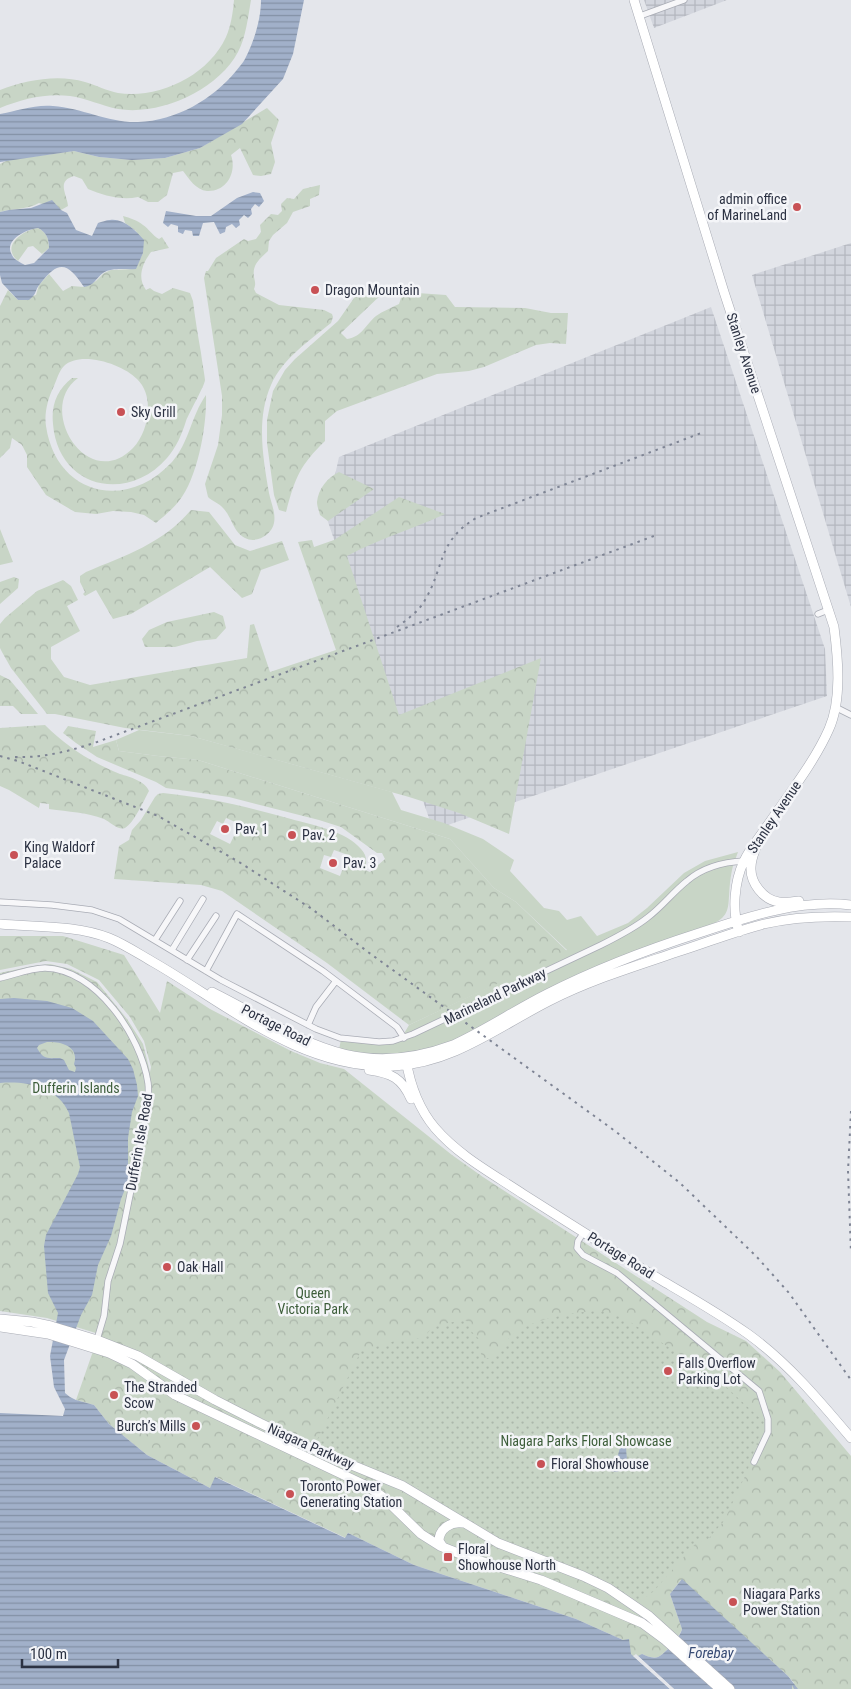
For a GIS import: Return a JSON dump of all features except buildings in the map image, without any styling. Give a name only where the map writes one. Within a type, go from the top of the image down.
[{"type":"main road","name":"Stanley Avenue","points":[[634,0],[722,284],[834,627],[839,666],[835,707],[830,728],[819,749],[744,861],[736,886],[735,921],[738,932]]},
{"type":"main road","points":[[759,837],[751,866],[752,875],[756,886],[766,897],[777,902],[851,901]]},
{"type":"main road","name":"Marineland Parkway","points":[[406,1061],[462,1041],[546,995],[615,962],[735,921],[776,910],[825,905],[851,905]]},
{"type":"main road","name":"Marineland Parkway","points":[[406,1061],[439,1057],[466,1047],[548,1002],[596,980],[738,932],[791,919],[828,916],[851,918]]},
{"type":"main road","name":"Portage Road","points":[[0,924],[70,930],[98,935],[115,941],[175,974],[321,1048],[345,1055],[406,1061]]},
{"type":"main road","name":"Portage Road","points":[[175,974],[257,1025],[301,1048],[330,1058],[367,1065],[406,1061]]},
{"type":"main road","points":[[257,1025],[282,1044],[313,1058],[350,1068],[384,1072],[396,1078],[403,1084],[424,1123],[439,1140],[470,1164],[494,1175]]},
{"type":"main road","name":"Portage Road","points":[[406,1061],[418,1100],[426,1116],[434,1127],[462,1153],[584,1232],[715,1312],[773,1353],[813,1393],[851,1438]]},
{"type":"main road","name":"Niagara Parkway","points":[[0,1319],[32,1322],[50,1330],[146,1360],[215,1400],[298,1442],[403,1486],[508,1548],[583,1576],[608,1588],[636,1606],[720,1689]]},
{"type":"main road","name":"Niagara Parkway","points":[[0,1326],[50,1330]]},
{"type":"main road","name":"Niagara Parkway","points":[[96,1344],[132,1364],[174,1395],[369,1487],[384,1498],[421,1534],[444,1548],[566,1589],[635,1619],[672,1641],[730,1689]]},
{"type":"main road","points":[[444,1548],[439,1541],[442,1531],[455,1523],[465,1524]]},
{"type":"street","points":[[640,16],[684,0]]},
{"type":"street","points":[[818,614],[828,610]]},
{"type":"street","points":[[835,707],[851,715]]},
{"type":"street","name":"Marineland Parkway","points":[[206,970],[230,985],[308,1025],[340,1038],[379,1042],[393,1041],[404,1038],[628,930],[657,910],[685,882],[698,873],[725,864],[744,861]]},
{"type":"street","points":[[172,950],[203,899]]},
{"type":"street","points":[[155,940],[180,901]]},
{"type":"street","points":[[0,902],[52,905],[92,910],[119,918],[206,970],[238,914],[323,971],[398,1027],[404,1038]]},
{"type":"street","points":[[187,960],[216,916]]},
{"type":"street","name":"Dufferin Isle Road","points":[[0,978],[44,968],[66,972],[86,982],[94,988],[122,1020],[141,1056],[148,1084],[148,1106],[120,1244],[108,1281],[104,1316],[96,1344]]},
{"type":"street","points":[[308,1025],[316,1007],[336,981]]},
{"type":"street","points":[[584,1232],[578,1241],[577,1248],[583,1255],[617,1273],[759,1391],[768,1419],[768,1432],[754,1462]]},
{"type":"shaded area","points":[[644,0],[727,0],[654,28]]},
{"type":"shaded area","points":[[851,243],[851,607],[752,275]]},
{"type":"shaded area","points":[[711,307],[825,649],[827,696],[433,830],[326,516],[339,457]]},
{"type":"green space","points":[[234,0],[251,0],[241,46],[229,66],[217,78],[202,89],[186,97],[169,104],[134,110],[118,109],[82,98],[52,95],[17,102],[0,108],[0,90],[20,83],[42,79],[64,78],[89,83],[118,93],[134,94],[150,92],[181,82],[207,63],[218,51],[229,28]]},
{"type":"green space","points":[[267,108],[279,120],[271,143],[275,162],[271,174],[253,175],[240,148],[231,155],[233,168],[229,180],[225,185],[214,190],[199,189],[183,171],[173,173],[167,195],[158,202],[148,202],[138,197],[112,197],[88,189],[82,179],[74,176],[65,181],[64,188],[68,206],[61,210],[39,203],[30,207],[0,212],[0,164],[8,160],[74,151],[99,157],[132,160],[165,158],[200,148]]},
{"type":"green space","points":[[320,185],[319,195],[310,199],[310,206],[293,212],[287,223],[273,235],[269,241],[268,251],[257,262],[254,269],[254,289],[256,293],[279,305],[324,310],[332,314],[333,317],[331,323],[282,366],[266,398],[262,439],[269,493],[274,512],[274,523],[267,535],[249,540],[238,532],[221,506],[208,497],[205,484],[218,445],[222,415],[222,396],[204,278],[206,271],[208,271],[216,258],[244,239],[248,241],[256,239],[261,232],[260,225],[271,214],[278,215],[282,211],[281,204],[287,198],[294,199],[303,189]]},
{"type":"green space","points":[[123,216],[141,223],[159,239],[162,237],[169,248],[151,252],[143,266],[141,276],[143,285],[146,290],[150,288],[162,294],[173,288],[190,293],[193,301],[205,377],[204,383],[178,441],[170,454],[151,472],[133,481],[115,484],[97,482],[81,475],[67,463],[58,446],[53,424],[53,410],[56,398],[62,388],[72,378],[78,378],[66,392],[62,408],[65,426],[72,442],[84,454],[99,461],[116,459],[133,448],[143,432],[148,414],[148,404],[143,386],[130,373],[122,368],[101,361],[80,359],[71,361],[61,370],[50,395],[46,411],[46,426],[52,449],[63,468],[78,481],[95,489],[115,491],[134,487],[154,478],[172,462],[178,455],[206,395],[203,435],[191,479],[179,501],[156,523],[144,515],[131,512],[113,511],[96,514],[75,512],[46,495],[27,467],[27,455],[22,445],[12,438],[10,448],[0,458],[0,306],[8,290],[18,300],[36,295],[39,285],[49,274],[63,291],[72,286],[84,287],[111,270],[135,269],[143,253],[136,231],[125,223]]},
{"type":"green space","points":[[38,228],[46,236],[49,248],[42,254],[33,246],[28,247],[18,261],[11,250],[12,244],[20,235]]},
{"type":"green space","points":[[361,288],[385,291],[341,333],[347,339],[360,333],[376,316],[399,304],[403,292],[446,295],[455,307],[525,308],[551,313],[568,313],[566,344],[550,343],[536,345],[484,367],[469,371],[437,374],[337,411],[325,421],[325,441],[304,465],[292,490],[286,512],[279,510],[274,495],[267,443],[267,420],[273,391],[285,370],[338,321]]},
{"type":"green space","points":[[339,472],[374,489],[328,521],[320,515],[317,504],[318,497],[324,484]]},
{"type":"green space","points":[[399,497],[445,514],[371,544],[347,556],[399,715],[541,658],[509,834],[459,813],[409,797],[191,736],[125,728],[47,714],[11,668],[0,648],[0,624],[5,618],[37,591],[63,580],[71,586],[78,600],[67,606],[80,631],[51,647],[51,659],[64,677],[90,685],[247,658],[250,625],[254,624],[270,672],[336,650],[298,542],[312,540],[314,547],[334,540]]},
{"type":"green space","points":[[191,510],[209,512],[235,545],[250,551],[282,541],[289,560],[261,570],[252,594],[242,598],[210,567],[131,614],[113,619],[96,590],[85,596],[83,594],[85,592],[80,582],[80,576],[156,540],[180,522]]},
{"type":"green space","points":[[0,529],[13,562],[0,565]]},
{"type":"green space","points":[[14,577],[19,579],[18,588],[0,604],[0,582]]},
{"type":"green space","points":[[214,612],[223,616],[226,628],[216,639],[197,641],[175,647],[145,647],[142,639],[149,630],[167,622]]},
{"type":"green space","points":[[0,675],[10,680],[38,714],[21,714],[13,706],[0,706]]},
{"type":"green space","points":[[45,725],[89,759],[137,780],[147,788],[149,791],[135,816],[125,828],[120,828],[97,817],[49,809],[49,804],[40,803],[39,808],[0,786],[0,728]]},
{"type":"green space","points":[[68,726],[96,731],[93,747],[116,740],[119,751],[198,760],[450,839],[494,888],[516,902],[567,951],[409,1025],[327,963],[222,891],[201,885],[114,879],[119,846],[129,840],[132,830],[141,820],[155,797],[163,793],[232,804],[329,829],[355,843],[361,849],[366,859],[365,870],[370,872],[385,859],[382,853],[377,853],[341,827],[319,820],[229,797],[166,788],[97,757],[63,733]],"holes":[[[226,818],[240,824],[230,844],[210,834],[217,821],[223,824]],[[334,850],[348,855],[340,876],[320,868],[324,855],[331,857]]]},
{"type":"green space","points":[[139,730],[191,736],[392,792],[401,810],[444,823],[483,839],[514,860],[510,871],[544,908],[559,911],[567,920],[581,916],[597,936],[628,923],[684,873],[705,861],[738,852],[732,870],[727,910],[724,916],[708,926],[693,931],[450,1043],[421,1051],[382,1055],[339,1050],[341,1039],[399,1042],[409,1025],[567,950],[516,902],[494,888],[450,839],[198,760],[119,751],[116,740]]},
{"type":"green space","name":"Queen Victoria Park","points":[[0,936],[63,936],[124,955],[160,1013],[167,981],[210,1009],[291,1051],[320,1063],[344,1069],[452,1155],[483,1177],[707,1322],[746,1341],[780,1372],[851,1456],[851,1689],[792,1689],[791,1686],[794,1683],[788,1676],[681,1580],[670,1594],[682,1629],[681,1632],[668,1649],[658,1657],[642,1654],[635,1659],[623,1640],[576,1619],[414,1565],[348,1533],[346,1538],[216,1477],[210,1488],[147,1455],[109,1424],[94,1405],[76,1400],[99,1334],[47,1318],[0,1311],[0,973],[50,964],[71,969],[97,982],[127,1019],[143,1044],[150,1072],[151,1067],[144,1041],[130,1017],[99,980],[67,964],[46,961],[0,970]]},
{"type":"green space","name":"Niagara Parks Floral Showcase","points":[[594,1311],[606,1312],[624,1318],[693,1363],[709,1371],[764,1422],[747,1472],[724,1521],[708,1539],[696,1543],[654,1591],[641,1601],[632,1600],[508,1544],[432,1498],[425,1490],[395,1476],[392,1477],[314,1446],[361,1351],[395,1341],[423,1338],[432,1328],[464,1320],[469,1322],[471,1331],[479,1339],[483,1358],[488,1358],[497,1354],[509,1338],[520,1329],[562,1315]]},
{"type":"water","points":[[261,0],[304,0],[293,54],[283,79],[242,124],[200,148],[165,158],[132,160],[99,157],[74,151],[0,162],[0,114],[33,107],[53,106],[74,109],[127,122],[138,122],[166,118],[193,107],[216,91],[244,61],[256,30]]},
{"type":"water","points":[[253,192],[260,193],[264,201],[259,207],[255,204],[251,209],[252,214],[248,218],[244,215],[239,220],[240,225],[236,228],[232,224],[226,227],[225,232],[220,234],[214,222],[203,223],[199,236],[193,236],[192,231],[185,230],[183,234],[178,232],[178,226],[171,224],[168,227],[163,223],[166,211],[196,216],[211,216],[237,198]]},
{"type":"water","points":[[52,200],[61,210],[67,213],[76,230],[92,236],[98,223],[115,220],[125,223],[144,240],[143,253],[136,269],[107,271],[95,282],[84,287],[68,269],[58,268],[47,276],[38,286],[34,296],[29,300],[18,300],[2,283],[0,275],[0,212],[31,208]],"holes":[[[38,228],[46,236],[49,248],[34,263],[25,265],[14,258],[10,250],[11,245],[18,236]]]},
{"type":"water","points":[[14,998],[47,1001],[72,1008],[93,1021],[128,1059],[137,1085],[138,1096],[132,1112],[128,1138],[128,1182],[121,1199],[111,1236],[98,1265],[92,1295],[81,1315],[64,1360],[65,1393],[76,1400],[94,1405],[109,1424],[147,1455],[210,1488],[215,1477],[345,1538],[348,1533],[414,1565],[576,1619],[623,1640],[629,1639],[631,1654],[670,1689],[0,1689],[0,1413],[63,1416],[65,1409],[54,1387],[50,1356],[58,1313],[48,1293],[44,1246],[46,1235],[80,1167],[69,1113],[64,1104],[49,1091],[40,1087],[20,1083],[0,1083],[0,999]],"holes":[[[52,1042],[63,1044],[72,1049],[75,1058],[75,1072],[69,1070],[64,1060],[60,1058],[46,1058],[37,1048],[39,1045]]]},
{"type":"water","points":[[635,1437],[626,1448],[627,1459],[625,1467],[617,1472],[611,1471],[605,1466],[612,1467],[616,1463],[619,1451],[625,1441]]},
{"type":"water","name":"Forebay","points":[[682,1579],[788,1676],[798,1689],[794,1689],[792,1685],[792,1689],[674,1689],[638,1656],[642,1654],[656,1658],[668,1649],[679,1636],[682,1629],[670,1594]]},
{"type":"pier","points":[[636,1654],[674,1689],[670,1689],[633,1656]]},
{"type":"railway","points":[[397,627],[413,615],[423,604],[443,555],[454,536],[476,518],[704,432]]},
{"type":"railway","points":[[15,757],[57,753],[97,742],[654,536]]},
{"type":"railway","points":[[0,756],[18,761],[158,816],[239,862],[312,909],[368,952],[615,1131],[680,1183],[756,1256],[789,1293],[851,1380]]},
{"type":"railway","points":[[851,1111],[848,1171],[851,1253]]},
{"type":"place","name":"admin office of MarineLand","points":[[797,207]]},
{"type":"place","name":"Dragon Mountain","points":[[315,290]]},
{"type":"place","name":"Sky Grill","points":[[121,412]]},
{"type":"place","name":"Pav. 1","points":[[225,829]]},
{"type":"place","name":"Pav. 2","points":[[292,835]]},
{"type":"place","name":"King Waldorf Palace","points":[[14,855]]},
{"type":"place","name":"Pav. 3","points":[[333,863]]},
{"type":"place","name":"Oak Hall","points":[[167,1267]]},
{"type":"place","name":"Falls Overflow Parking Lot","points":[[668,1371]]},
{"type":"place","name":"The Stranded Scow","points":[[114,1395]]},
{"type":"place","name":"Burch’s Mills","points":[[196,1426]]},
{"type":"place","name":"Floral Showhouse","points":[[541,1464]]},
{"type":"place","name":"Toronto Power Generating Station","points":[[290,1494]]},
{"type":"place","name":"Floral Showhouse North","points":[[448,1557]]},
{"type":"place","name":"Niagara Parks Power Station","points":[[733,1602]]},
{"type":"park label","name":"Dufferin Islands","points":[[76,1088]]}]
